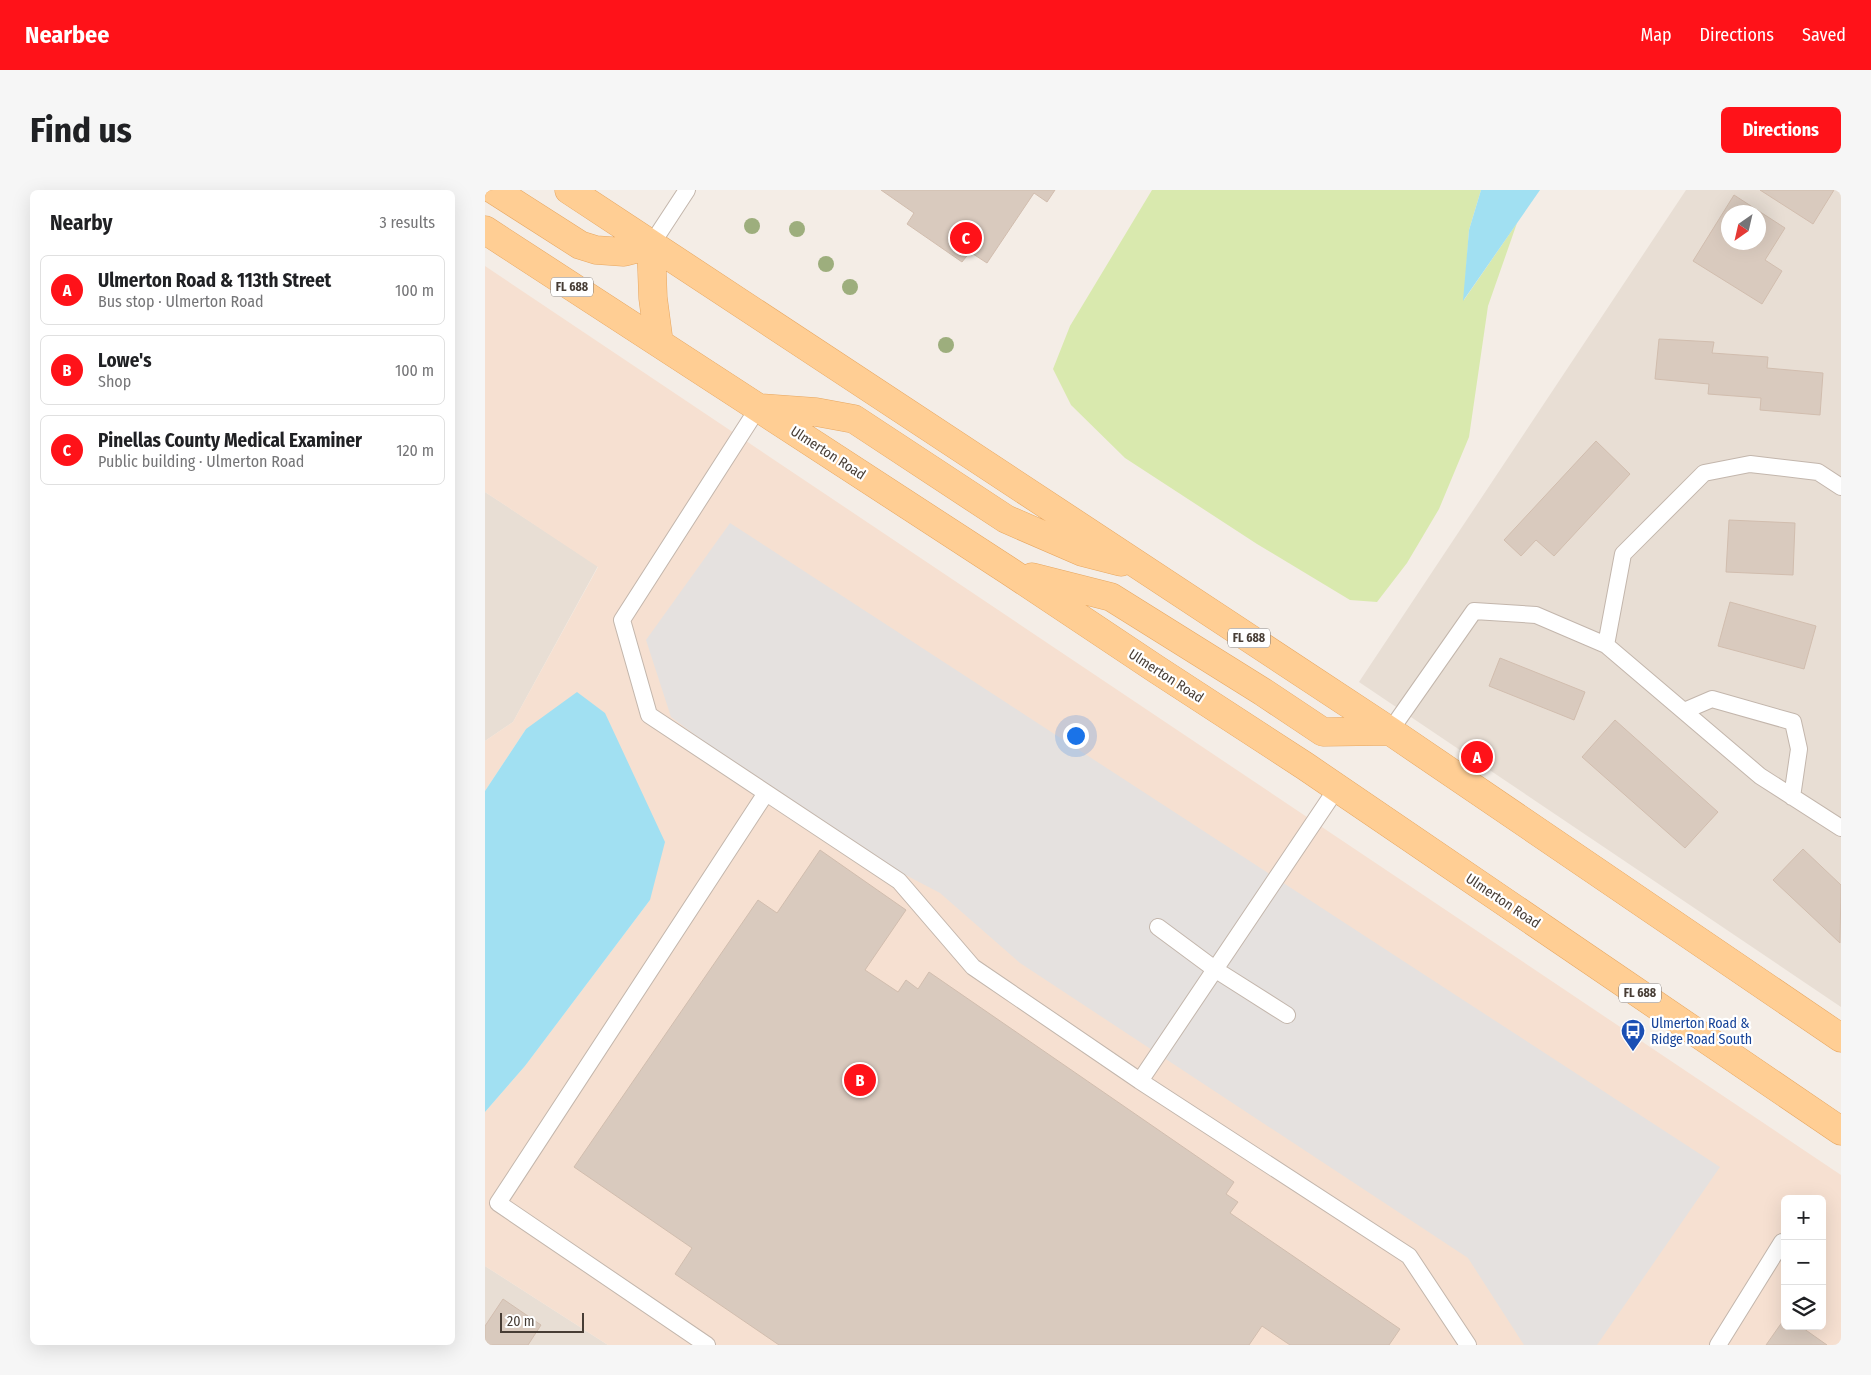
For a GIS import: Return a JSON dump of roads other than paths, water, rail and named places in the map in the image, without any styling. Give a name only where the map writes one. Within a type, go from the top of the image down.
[{"type":"main road","points":[[494,190],[580,245],[596,250],[624,252],[651,245],[653,298],[659,343]]},
{"type":"main road","name":"FL 688","points":[[569,190],[1391,731],[1841,1038]]},
{"type":"main road","name":"Ulmerton Road","points":[[485,230],[1009,571],[1337,788],[1841,1131]]},
{"type":"main road","points":[[758,408],[816,412],[854,419],[1006,519],[1082,552],[1142,567]]},
{"type":"main road","points":[[1009,571],[1111,597],[1263,692],[1323,732],[1391,731]]},
{"type":"lane","points":[[651,245],[687,190]]},
{"type":"lane","points":[[758,408],[623,620],[649,715],[899,881],[973,967],[1140,1081],[1409,1256],[1468,1345]]},
{"type":"lane","points":[[1606,645],[1623,554],[1704,473],[1750,464],[1818,472],[1841,488]]},
{"type":"lane","points":[[1391,731],[1474,611],[1536,615],[1606,645],[1760,776],[1841,828]]},
{"type":"lane","points":[[1684,711],[1712,699],[1793,722],[1799,749],[1792,797]]},
{"type":"lane","points":[[1140,1081],[1337,788]]},
{"type":"lane","points":[[707,1345],[498,1203],[766,793]]},
{"type":"lane","points":[[1158,926],[1216,970],[1287,1015]]},
{"type":"lane","points":[[1718,1345],[1781,1244]]},
{"type":"water","points":[[1481,190],[1540,190],[1463,301],[1469,230]]},
{"type":"water","points":[[577,692],[605,713],[665,842],[650,900],[525,1066],[485,1112],[485,791],[526,729]]},
{"type":"place","name":"Pinellas County Medical Examiner","points":[[966,238]]},
{"type":"place","name":"Ulmerton Road & 113th Street","points":[[1477,757]]},
{"type":"place","name":"Ulmerton Road & Ridge Road South","points":[[1633,1052]]},
{"type":"place","name":"Lowe's","points":[[860,1080]]}]
